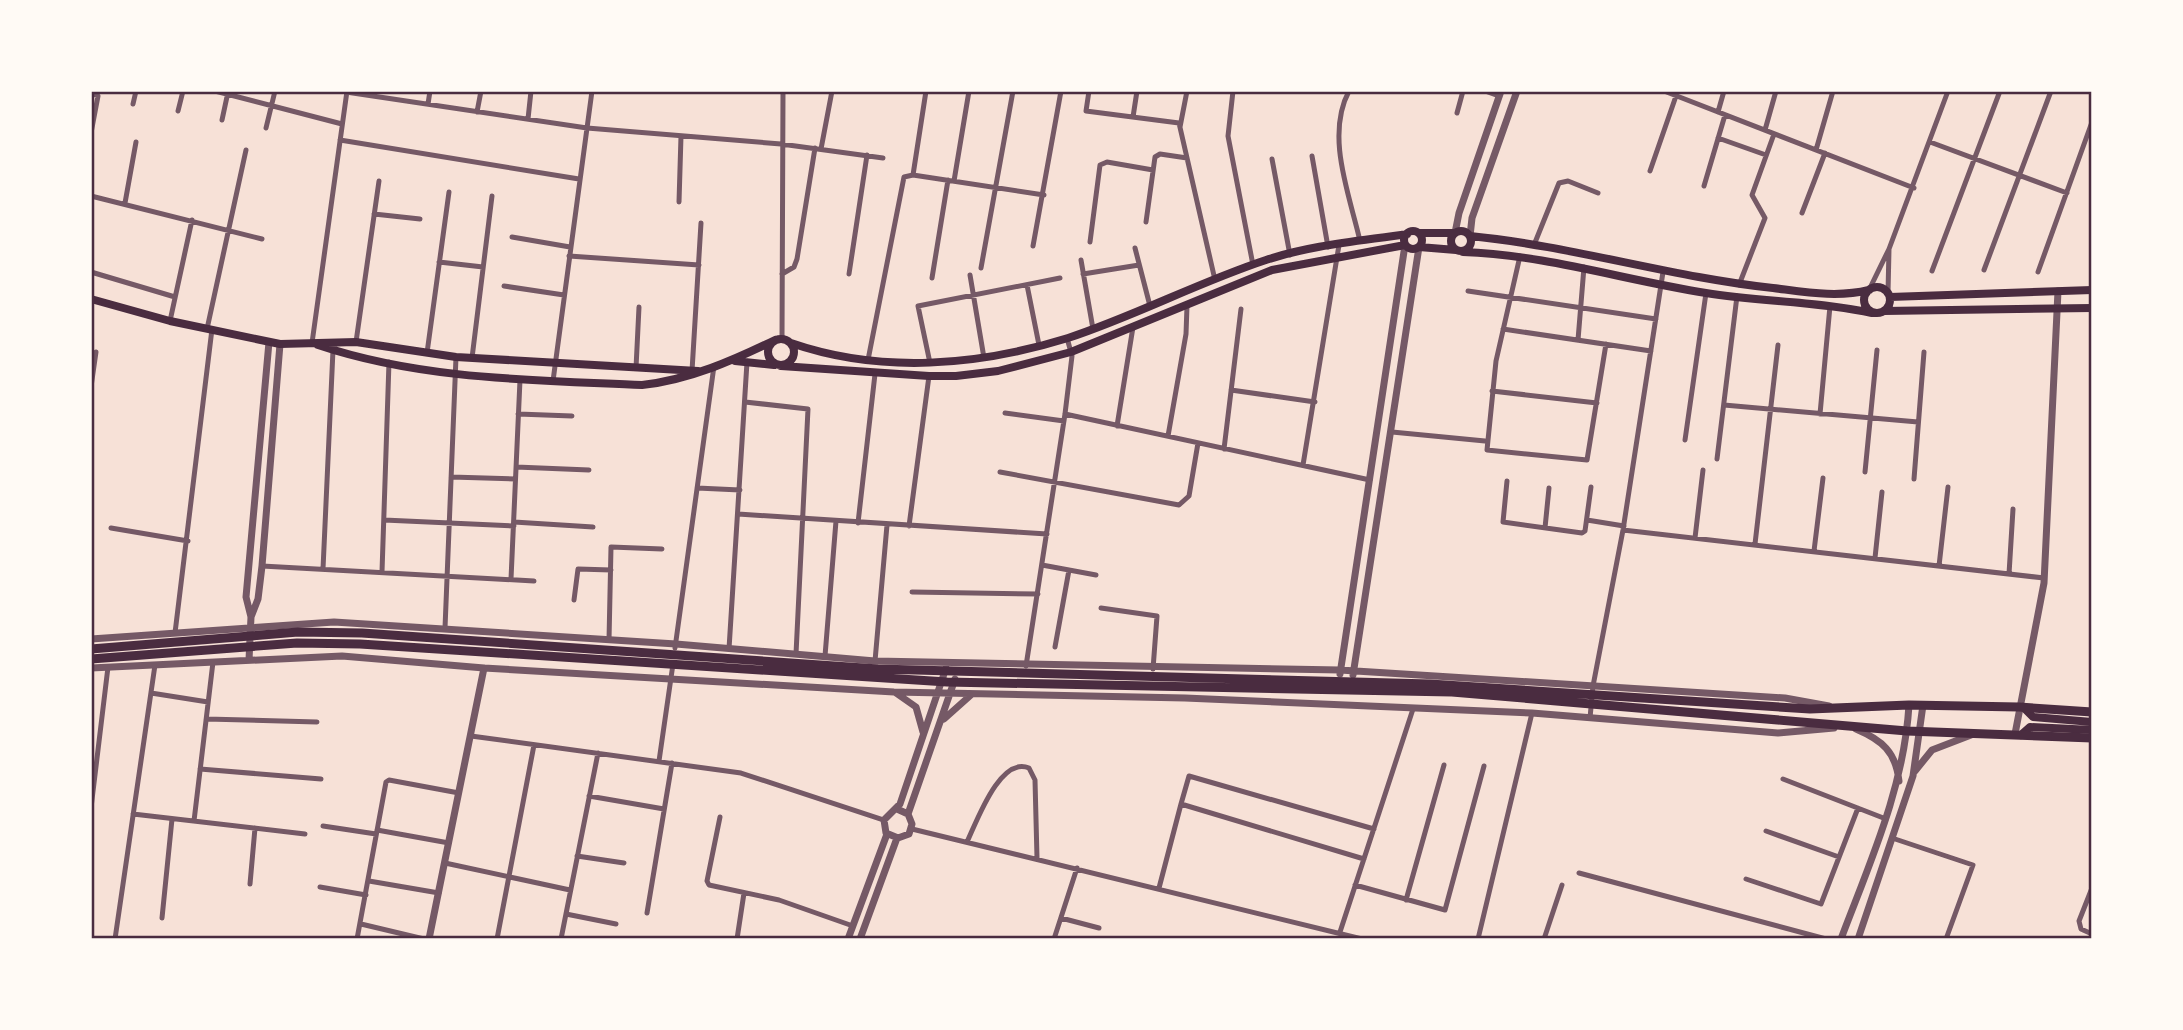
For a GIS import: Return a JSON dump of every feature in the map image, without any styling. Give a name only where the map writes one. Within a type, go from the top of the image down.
[{"type":"main road","points":[[312,343],[333,350],[455,375],[642,384],[664,383],[733,360],[778,339],[819,353],[868,360],[930,363],[984,358],[1067,338],[1253,265],[1290,255],[1407,233],[1461,231],[1470,236],[1534,245],[1708,281],[1836,295],[1877,287],[1889,295],[2092,290]]},
{"type":"main road","points":[[1405,245],[1407,233]]},
{"type":"main road","points":[[1419,233],[1422,239],[1419,247]]},
{"type":"main road","points":[[1455,233],[1451,242],[1460,251]]},
{"type":"main road","points":[[1460,251],[1471,246],[1470,236]]},
{"type":"main road","points":[[733,360],[876,374],[956,376],[998,370],[1071,352],[1272,270],[1405,245],[1412,249],[1419,247],[1520,256],[1706,293],[1830,305],[1872,313],[2092,308]]},
{"type":"main road","points":[[1706,293],[1708,281]]},
{"type":"main road","points":[[1869,290],[1864,302],[1872,313]]},
{"type":"main road","points":[[1884,312],[1889,305],[1889,295]]},
{"type":"main road","points":[[91,299],[170,321],[280,344],[356,342],[456,357],[695,371]]},
{"type":"main road","points":[[778,339],[767,351],[770,359],[779,365],[789,363],[794,355],[791,343]]},
{"type":"main road","points":[[91,649],[298,632],[362,633],[878,669],[1430,684],[1810,709],[1847,710],[1923,705],[2092,712]]},
{"type":"main road","points":[[91,659],[297,643],[360,644],[947,682],[1452,692],[1907,731],[2092,738]]},
{"type":"main road","points":[[2021,707],[2033,718],[2092,722]]},
{"type":"main road","points":[[2018,734],[2030,727],[2092,730]]},
{"type":"street","points":[[133,104],[136,91]]},
{"type":"street","points":[[178,111],[183,91]]},
{"type":"street","points":[[215,91],[342,124]]},
{"type":"street","points":[[266,128],[275,91]]},
{"type":"street","points":[[396,100],[397,91]]},
{"type":"street","points":[[428,104],[430,91]]},
{"type":"street","points":[[477,112],[481,91]]},
{"type":"street","points":[[528,119],[531,91]]},
{"type":"street","points":[[554,381],[592,91]]},
{"type":"street","points":[[778,339],[782,274],[783,91]]},
{"type":"street","points":[[782,274],[794,267],[797,259],[832,91]]},
{"type":"street","points":[[914,174],[926,91]]},
{"type":"street","points":[[933,278],[969,91]]},
{"type":"street","points":[[981,268],[1013,91]]},
{"type":"street","points":[[1033,246],[1061,91]]},
{"type":"street","points":[[1089,91],[1086,111],[1179,123],[1215,280]]},
{"type":"street","points":[[1133,117],[1137,91]]},
{"type":"street","points":[[1180,127],[1187,91]]},
{"type":"street","points":[[1233,91],[1228,136],[1253,265]]},
{"type":"street","points":[[1349,91],[1343,107],[1339,145],[1360,241]]},
{"type":"street","points":[[1457,113],[1463,91]]},
{"type":"street","points":[[1455,233],[1459,213],[1500,93],[1485,91]]},
{"type":"street","points":[[1470,236],[1472,218],[1517,91]]},
{"type":"street","points":[[1664,91],[1914,188]]},
{"type":"street","points":[[1718,113],[1724,91]]},
{"type":"street","points":[[1765,130],[1776,91]]},
{"type":"street","points":[[1816,150],[1833,91]]},
{"type":"street","points":[[1869,290],[1914,188],[1948,91]]},
{"type":"street","points":[[1932,271],[2000,91]]},
{"type":"street","points":[[1984,270],[2051,91]]},
{"type":"street","points":[[312,343],[347,92],[587,128],[781,144],[883,158]]},
{"type":"street","points":[[91,93],[98,96],[91,133]]},
{"type":"street","points":[[222,120],[228,93]]},
{"type":"street","points":[[1650,171],[1676,96]]},
{"type":"street","points":[[1704,186],[1725,115]]},
{"type":"street","points":[[2038,272],[2092,122]]},
{"type":"street","points":[[1740,285],[1765,218],[1752,195],[1774,134]]},
{"type":"street","points":[[679,202],[681,136]]},
{"type":"street","points":[[1718,138],[1766,155]]},
{"type":"street","points":[[340,140],[579,179]]},
{"type":"street","points":[[125,203],[136,142]]},
{"type":"street","points":[[1930,142],[2067,193]]},
{"type":"street","points":[[175,633],[188,541],[209,329],[246,150]]},
{"type":"street","points":[[1802,213],[1825,153]]},
{"type":"street","points":[[849,274],[867,155]]},
{"type":"street","points":[[1146,222],[1157,155],[1187,158]]},
{"type":"street","points":[[1312,156],[1328,247]]},
{"type":"street","points":[[1272,159],[1290,255]]},
{"type":"street","points":[[1090,242],[1100,165],[1107,162],[1153,170]]},
{"type":"street","points":[[868,360],[904,177],[914,174],[1044,195]]},
{"type":"street","points":[[356,342],[379,181]]},
{"type":"street","points":[[1534,245],[1559,183],[1568,181],[1598,193]]},
{"type":"street","points":[[427,353],[449,192]]},
{"type":"street","points":[[91,196],[262,239]]},
{"type":"street","points":[[472,358],[492,196]]},
{"type":"street","points":[[374,214],[420,219]]},
{"type":"street","points":[[170,321],[192,220]]},
{"type":"street","points":[[695,371],[701,223]]},
{"type":"street","points":[[512,237],[570,247]]},
{"type":"street","points":[[1303,465],[1339,245]]},
{"type":"street","points":[[1336,706],[1405,245]]},
{"type":"street","points":[[1348,706],[1419,247]]},
{"type":"street","points":[[1135,248],[1150,306]]},
{"type":"street","points":[[1889,249],[1889,295]]},
{"type":"street","points":[[569,256],[699,265]]},
{"type":"street","points":[[1520,256],[1503,328],[1485,447],[1490,451],[1585,461],[1589,457],[1606,344]]},
{"type":"street","points":[[1081,260],[1093,329]]},
{"type":"street","points":[[439,262],[483,267]]},
{"type":"street","points":[[1083,274],[1139,265]]},
{"type":"street","points":[[1578,340],[1584,267]]},
{"type":"street","points":[[91,272],[175,297]]},
{"type":"street","points":[[1590,718],[1593,686],[1623,528],[1663,272]]},
{"type":"street","points":[[970,275],[984,358]]},
{"type":"street","points":[[930,363],[918,306],[1060,278]]},
{"type":"street","points":[[1027,285],[1039,345]]},
{"type":"street","points":[[504,286],[564,295]]},
{"type":"street","points":[[1468,291],[1656,319]]},
{"type":"street","points":[[2018,734],[2044,578],[2058,291]]},
{"type":"street","points":[[1685,440],[1706,293]]},
{"type":"street","points":[[1717,459],[1737,296]]},
{"type":"street","points":[[1821,414],[1830,305]]},
{"type":"street","points":[[1168,436],[1186,334],[1187,306]]},
{"type":"street","points":[[636,368],[639,307]]},
{"type":"street","points":[[1224,449],[1241,309]]},
{"type":"street","points":[[1117,426],[1133,327]]},
{"type":"street","points":[[1503,328],[1651,351]]},
{"type":"street","points":[[1026,666],[1065,418],[1071,352],[1067,338]]},
{"type":"street","points":[[249,660],[251,621],[246,597],[269,342]]},
{"type":"street","points":[[251,621],[258,599],[262,566],[280,344]]},
{"type":"street","points":[[1755,544],[1777,345]]},
{"type":"street","points":[[323,569],[333,350]]},
{"type":"street","points":[[1865,472],[1877,350]]},
{"type":"street","points":[[91,387],[96,352]]},
{"type":"street","points":[[1914,479],[1924,352]]},
{"type":"street","points":[[445,628],[456,357]]},
{"type":"street","points":[[382,572],[389,362]]},
{"type":"street","points":[[729,649],[747,362]]},
{"type":"street","points":[[659,761],[714,366]]},
{"type":"street","points":[[858,523],[876,374]]},
{"type":"street","points":[[909,526],[929,376]]},
{"type":"street","points":[[511,579],[520,380]]},
{"type":"street","points":[[1231,390],[1315,402]]},
{"type":"street","points":[[1492,391],[1597,403]]},
{"type":"street","points":[[745,402],[808,409],[796,654]]},
{"type":"street","points":[[1724,405],[1918,422]]},
{"type":"street","points":[[1005,413],[1117,426],[1370,480]]},
{"type":"street","points":[[518,414],[572,416]]},
{"type":"street","points":[[1392,432],[1485,441]]},
{"type":"street","points":[[1000,472],[1179,505],[1189,496],[1198,443]]},
{"type":"street","points":[[516,467],[589,470]]},
{"type":"street","points":[[1695,538],[1703,470]]},
{"type":"street","points":[[451,477],[515,479]]},
{"type":"street","points":[[1814,551],[1823,478]]},
{"type":"street","points":[[1507,481],[1503,522],[1584,533],[1591,487]]},
{"type":"street","points":[[1939,565],[1948,487]]},
{"type":"street","points":[[697,488],[740,490]]},
{"type":"street","points":[[1545,528],[1549,488]]},
{"type":"street","points":[[1875,558],[1882,492]]},
{"type":"street","points":[[2009,573],[2013,509]]},
{"type":"street","points":[[738,514],[1047,534]]},
{"type":"street","points":[[384,520],[593,527]]},
{"type":"street","points":[[1587,520],[1695,538],[2044,578]]},
{"type":"street","points":[[825,656],[836,521]]},
{"type":"street","points":[[875,661],[887,525]]},
{"type":"street","points":[[111,528],[188,541]]},
{"type":"street","points":[[609,640],[613,545],[662,549]]},
{"type":"street","points":[[1042,565],[1096,575]]},
{"type":"street","points":[[262,566],[534,581]]},
{"type":"street","points":[[574,600],[577,570],[611,570]]},
{"type":"street","points":[[1055,647],[1069,570]]},
{"type":"street","points":[[912,592],[1038,594]]},
{"type":"street","points":[[1101,608],[1157,616],[1153,669]]},
{"type":"street","points":[[91,639],[175,633],[251,621],[334,622],[676,644],[875,661],[1153,669],[1340,670],[1785,698],[1847,710]]},
{"type":"street","points":[[91,668],[342,656],[484,668],[894,692],[1185,698],[1532,713],[1778,733],[1846,726],[1873,737],[1888,748],[1897,766],[1899,781]]},
{"type":"street","points":[[194,821],[213,662]]},
{"type":"street","points":[[897,810],[947,664]]},
{"type":"street","points":[[115,939],[155,665]]},
{"type":"street","points":[[912,829],[908,814],[960,665]]},
{"type":"street","points":[[91,808],[108,667]]},
{"type":"street","points":[[429,939],[484,668]]},
{"type":"street","points":[[894,692],[916,707],[923,723],[923,736]]},
{"type":"street","points":[[151,693],[208,702]]},
{"type":"street","points":[[941,722],[972,694]]},
{"type":"street","points":[[1842,939],[1899,781],[1909,705]]},
{"type":"street","points":[[1859,939],[1913,776],[1923,705]]},
{"type":"street","points":[[1340,932],[1413,709]]},
{"type":"street","points":[[1478,939],[1532,713]]},
{"type":"street","points":[[206,719],[317,722]]},
{"type":"street","points":[[1913,776],[1932,750],[1978,732]]},
{"type":"street","points":[[471,736],[741,773],[884,820]]},
{"type":"street","points":[[497,939],[534,745]]},
{"type":"street","points":[[561,939],[598,753]]},
{"type":"street","points":[[647,913],[671,763]]},
{"type":"street","points":[[967,842],[993,790],[1007,772],[1021,764],[1030,768],[1035,779],[1037,858]]},
{"type":"street","points":[[1406,900],[1444,765]]},
{"type":"street","points":[[1355,885],[1446,910],[1484,766]]},
{"type":"street","points":[[200,769],[321,779]]},
{"type":"street","points":[[1159,888],[1189,776],[1374,829]]},
{"type":"street","points":[[1783,779],[1886,819]]},
{"type":"street","points":[[357,939],[385,783],[389,780],[459,793]]},
{"type":"street","points":[[589,796],[664,809]]},
{"type":"street","points":[[1181,804],[1364,859]]},
{"type":"street","points":[[1746,879],[1819,905],[1858,808]]},
{"type":"street","points":[[848,939],[887,834],[884,820],[888,814],[897,810],[908,814]]},
{"type":"street","points":[[133,814],[304,834]]},
{"type":"street","points":[[720,817],[708,884],[779,900],[853,926]]},
{"type":"street","points":[[162,918],[172,819]]},
{"type":"street","points":[[323,826],[449,843]]},
{"type":"street","points":[[250,884],[255,828]]},
{"type":"street","points":[[887,834],[897,838],[906,836],[912,829]]},
{"type":"street","points":[[912,829],[1362,939]]},
{"type":"street","points":[[1766,831],[1839,858]]},
{"type":"street","points":[[860,939],[897,838]]},
{"type":"street","points":[[1892,838],[1973,865],[1946,939]]},
{"type":"street","points":[[577,856],[624,863]]},
{"type":"street","points":[[445,863],[570,890]]},
{"type":"street","points":[[1054,939],[1077,868]]},
{"type":"street","points":[[1579,873],[1826,939]]},
{"type":"street","points":[[369,881],[439,893]]},
{"type":"street","points":[[1544,939],[1562,885]]},
{"type":"street","points":[[320,887],[366,895]]},
{"type":"street","points":[[2092,888],[2079,920],[2081,929],[2092,934]]},
{"type":"street","points":[[737,939],[744,893]]},
{"type":"street","points":[[566,914],[617,924]]},
{"type":"street","points":[[1061,918],[1099,929]]},
{"type":"street","points":[[361,924],[424,939]]}]
